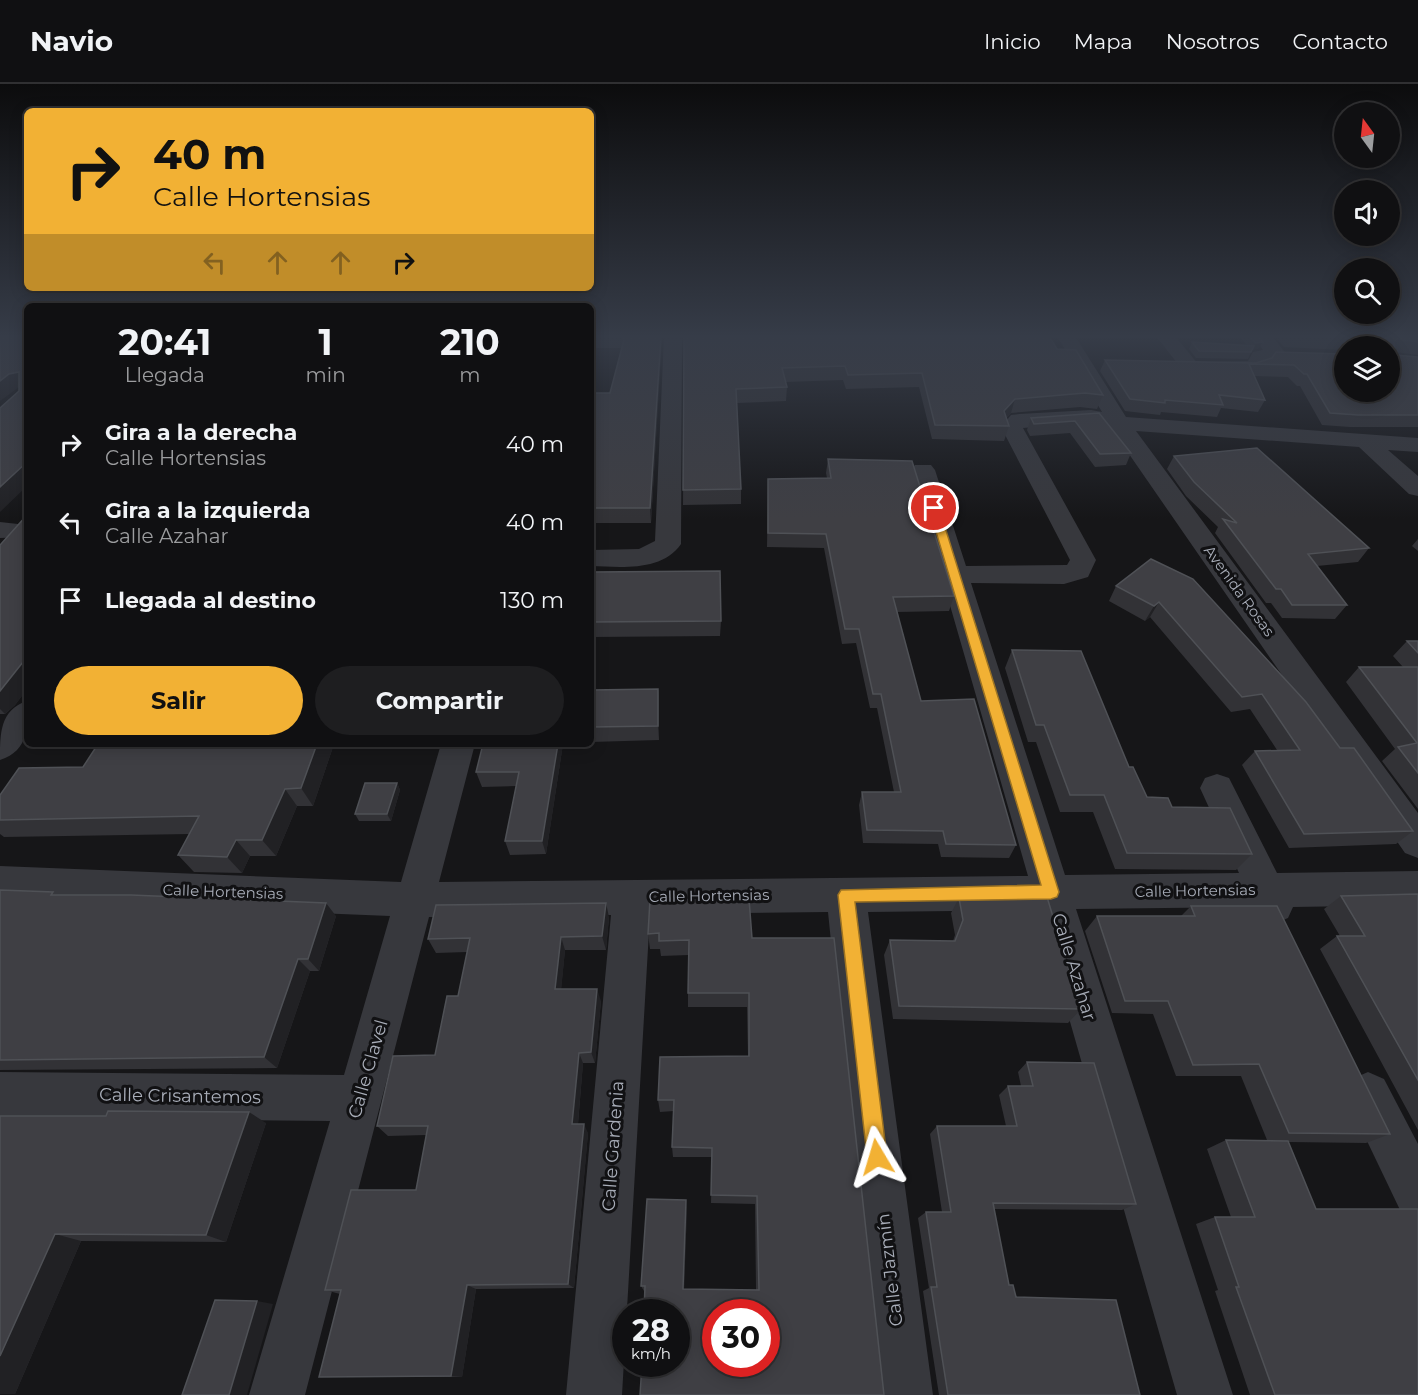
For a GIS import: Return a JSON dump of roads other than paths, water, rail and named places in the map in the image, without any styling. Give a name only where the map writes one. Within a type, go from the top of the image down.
[{"type":"street","points":[[594,558],[641,559],[655,555],[668,544],[672,397]]},
{"type":"street","name":"Avenida Rosas","points":[[1109,397],[1119,423],[1418,842]]},
{"type":"street","points":[[954,574],[1064,575],[1077,571],[1083,560],[1012,427],[1019,420],[1090,416],[1119,423],[1418,445]]},
{"type":"street","points":[[1367,443],[1418,489]]},
{"type":"street","name":"Calle Azahar","points":[[923,470],[1205,1395]]},
{"type":"street","points":[[0,747],[24,717]]},
{"type":"street","name":"Calle Clavel","points":[[277,1395],[457,747]]},
{"type":"street","points":[[1217,788],[1292,942]]},
{"type":"street","name":"Calle Hortensias","points":[[0,883],[415,900],[1418,888]]},
{"type":"street","name":"Calle Jazmín","points":[[846,895],[905,1395]]},
{"type":"street","name":"Calle Gardenia","points":[[594,1395],[632,897]]},
{"type":"street","points":[[1350,1058],[1418,1195]]},
{"type":"street","name":"Calle Crisantemos","points":[[0,1095],[360,1098]]}]
